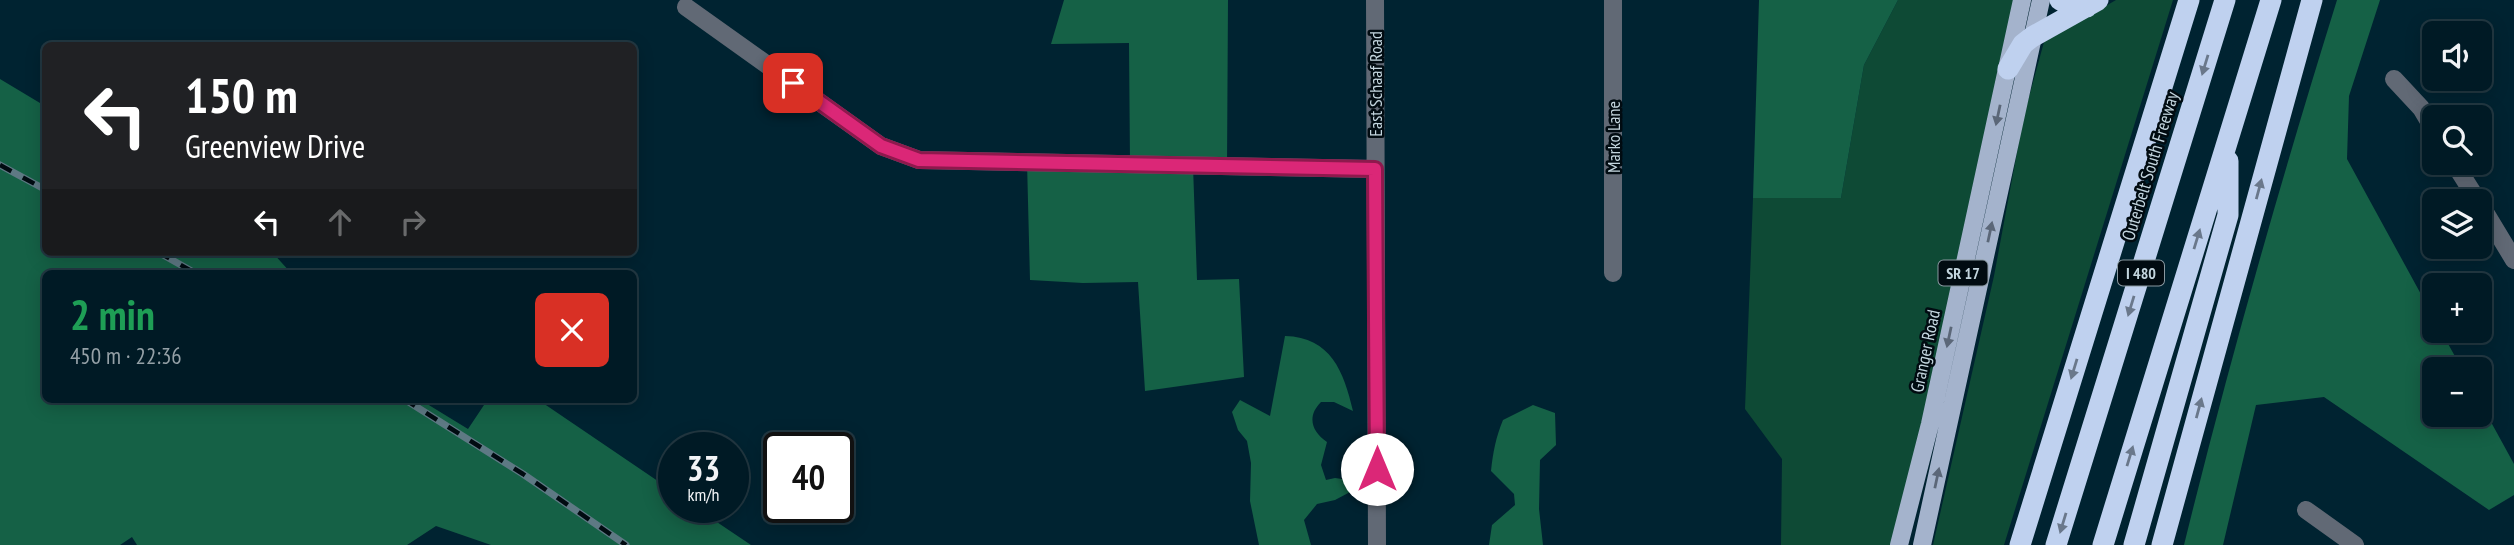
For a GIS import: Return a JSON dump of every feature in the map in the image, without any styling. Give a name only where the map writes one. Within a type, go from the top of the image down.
[{"type":"highway","points":[[2060,0],[2071,5],[2092,4]]},
{"type":"highway","points":[[2020,545],[2189,0]]},
{"type":"highway","name":"Outerbelt South Freeway","points":[[2056,545],[2225,0]]},
{"type":"highway","name":"I 480","points":[[2103,545],[2271,0]]},
{"type":"highway","points":[[2162,545],[2312,0]]},
{"type":"highway","points":[[2008,69],[2023,44],[2032,37],[2092,4]]},
{"type":"highway","points":[[2134,545],[2228,215],[2228,140]]},
{"type":"main road","name":"Granger Road","points":[[1899,545],[1930,424],[2022,0]]},
{"type":"main road","name":"SR 17","points":[[1922,545],[2041,0]]},
{"type":"street","name":"East Schaaf Road","points":[[1376,0],[1377,545]]},
{"type":"street","name":"Marko Lane","points":[[1613,0],[1613,273]]},
{"type":"street","points":[[686,7],[881,146],[919,160],[1375,169]]},
{"type":"street","points":[[2394,79],[2422,110]]},
{"type":"street","points":[[2492,224],[2514,260]]},
{"type":"street","points":[[2306,510],[2355,545]]},
{"type":"green space","points":[[1064,0],[1228,0],[1227,166],[1193,166],[1197,280],[1239,279],[1244,377],[1145,391],[1138,282],[1030,280],[1027,162],[1130,164],[1129,43],[1051,44]]},
{"type":"green space","points":[[1759,0],[1898,0],[1864,65],[1841,198],[1753,198]]},
{"type":"green space","points":[[1898,0],[2022,0],[1899,545],[1781,545],[1782,459],[1745,409],[1753,198],[1841,198],[1864,65]]},
{"type":"green space","points":[[2116,0],[2173,0],[2004,545],[1933,545],[1994,276],[2024,115],[2044,42]]},
{"type":"green space","points":[[2337,0],[2380,0],[2349,96],[2347,159],[2422,296],[2422,343],[2448,343],[2455,357],[2422,357],[2422,427],[2492,427],[2492,424],[2514,464],[2514,495],[2489,510],[2324,397],[2256,405],[2223,545],[2184,545],[2256,271]]},
{"type":"green space","points":[[0,79],[42,104],[42,256],[276,256],[288,270],[42,270],[42,403],[426,403],[468,429],[485,403],[543,403],[658,481],[658,523],[718,523],[751,545],[491,545],[436,526],[407,545],[137,545],[132,537],[120,545],[0,545]]},
{"type":"green space","points":[[1285,336],[1314,343],[1333,359],[1340,370],[1353,411],[1334,402],[1321,402],[1314,413],[1313,423],[1317,433],[1327,442],[1321,465],[1326,480],[1349,480],[1352,491],[1335,500],[1317,504],[1304,520],[1311,545],[1259,545],[1250,501],[1251,463],[1247,441],[1238,430],[1232,412],[1240,400],[1270,416]]},
{"type":"green space","points":[[1533,405],[1555,413],[1556,445],[1540,460],[1539,509],[1543,545],[1489,545],[1492,525],[1515,505],[1514,494],[1491,471],[1498,432],[1503,420]]},
{"type":"railway","points":[[0,165],[42,188]]},
{"type":"railway","points":[[165,256],[190,270]]},
{"type":"railway","points":[[410,403],[523,474],[626,545]]},
{"type":"route","points":[[793,83],[881,146],[919,160],[1375,169],[1377,469]]}]
